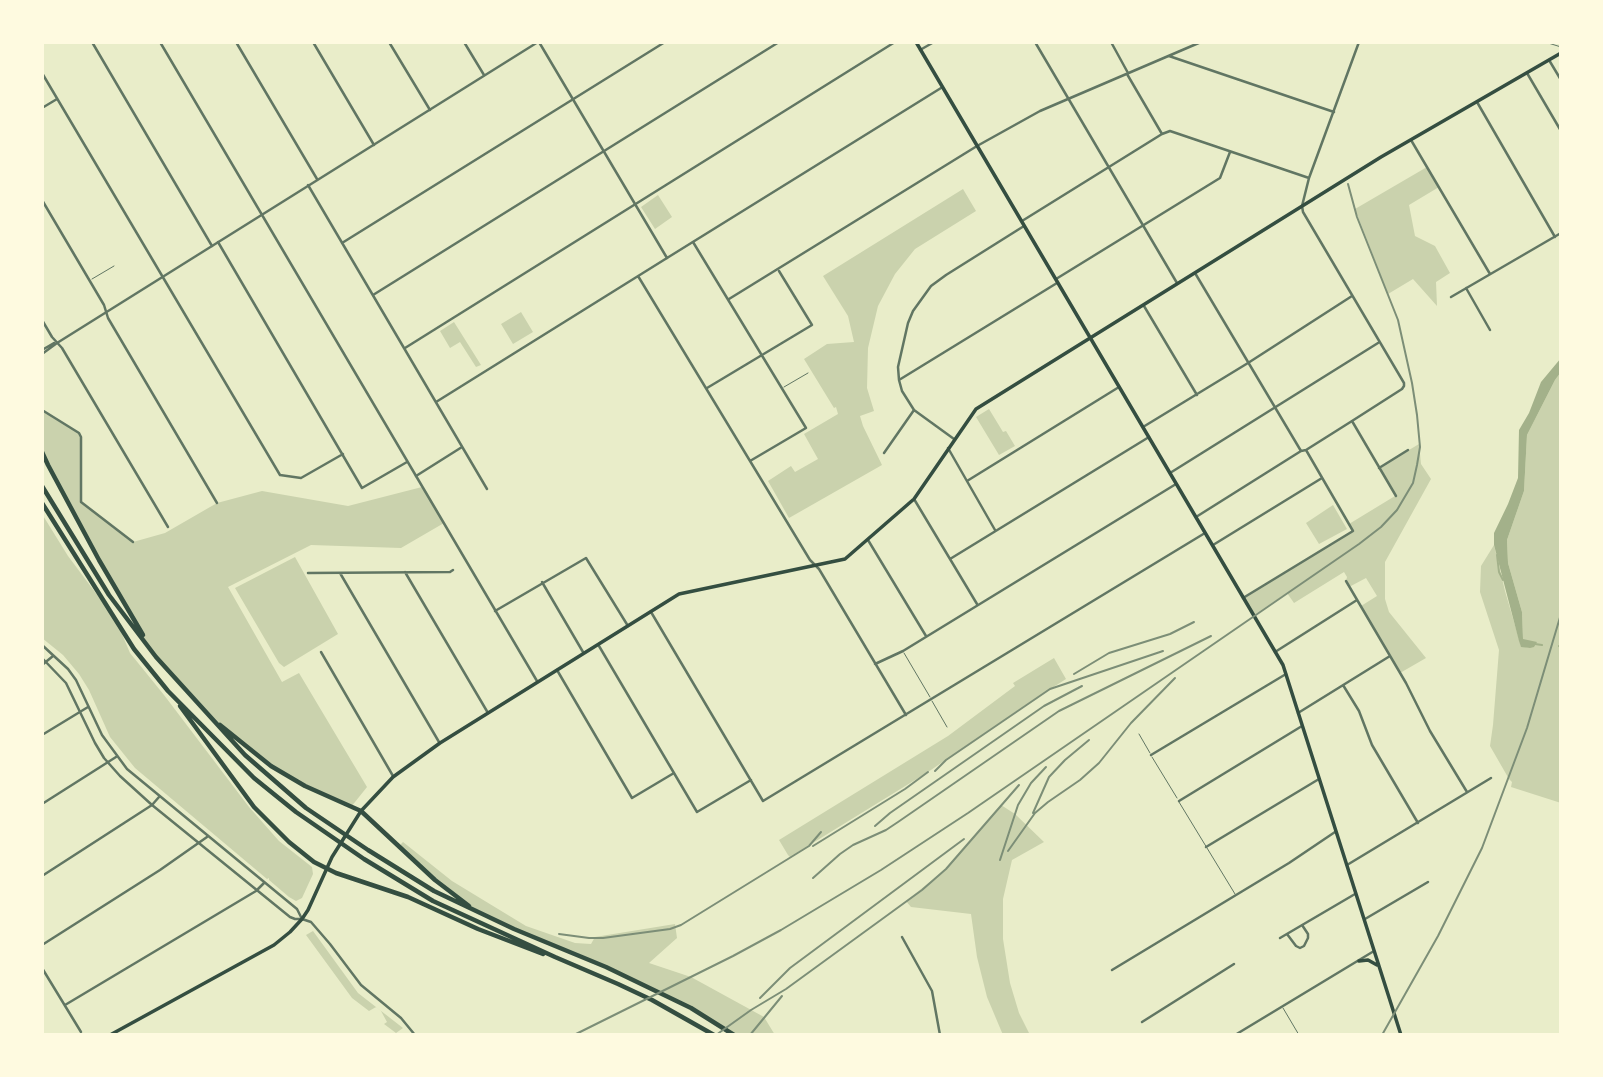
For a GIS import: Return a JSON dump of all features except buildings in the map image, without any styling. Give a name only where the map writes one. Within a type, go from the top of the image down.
[{"type":"highway","points":[[42,452],[99,560],[156,657]]},
{"type":"highway","points":[[42,486],[109,595],[156,657],[246,755],[306,808],[434,891],[514,929],[606,967],[691,1008],[734,1035]]},
{"type":"highway","points":[[42,503],[134,649],[254,807],[289,842],[326,869],[408,897],[494,936],[555,957]]},
{"type":"highway","points":[[169,692],[254,778],[296,812],[364,859],[433,901],[652,1000],[714,1035]]},
{"type":"highway","points":[[206,714],[271,766],[305,786],[360,811],[435,880],[478,913]]},
{"type":"main road","points":[[916,42],[1287,674],[1401,1035]]},
{"type":"main road","points":[[110,1035],[274,945],[290,932],[302,919],[332,857],[360,811],[393,777],[440,743],[679,594],[845,559],[914,499],[975,409],[1301,206],[1561,53]]},
{"type":"main road","points":[[1359,961],[1368,960],[1379,966]]},
{"type":"street","points":[[92,42],[212,246]]},
{"type":"street","points":[[160,42],[538,682]]},
{"type":"street","points":[[236,42],[317,179]]},
{"type":"street","points":[[313,42],[374,145]]},
{"type":"street","points":[[389,42],[430,110]]},
{"type":"street","points":[[464,42],[484,76]]},
{"type":"street","points":[[42,352],[539,42],[667,258]]},
{"type":"street","points":[[342,243],[664,42]]},
{"type":"street","points":[[373,295],[779,42]]},
{"type":"street","points":[[405,348],[895,42]]},
{"type":"street","points":[[920,50],[934,42]]},
{"type":"street","points":[[1035,42],[1178,285]]},
{"type":"street","points":[[1111,42],[1163,134]]},
{"type":"street","points":[[729,299],[977,146],[1040,111],[1201,42]]},
{"type":"street","points":[[1196,517],[1404,386],[1301,206],[1359,42]]},
{"type":"street","points":[[1169,56],[1334,112]]},
{"type":"street","points":[[1549,60],[1561,80]]},
{"type":"street","points":[[42,73],[280,475],[301,478],[342,454]]},
{"type":"street","points":[[1527,73],[1561,131]]},
{"type":"street","points":[[436,401],[942,87]]},
{"type":"street","points":[[42,108],[57,99]]},
{"type":"street","points":[[1477,102],[1555,237]]},
{"type":"street","points":[[1021,221],[1170,131],[1309,178]]},
{"type":"street","points":[[1411,140],[1490,274]]},
{"type":"street","points":[[899,380],[1220,178],[1230,151]]},
{"type":"street","points":[[308,185],[487,489]]},
{"type":"street","points":[[42,200],[217,503]]},
{"type":"street","points":[[954,439],[914,410],[907,401],[899,380],[898,367],[908,323],[931,286],[1024,226]]},
{"type":"street","points":[[1451,297],[1561,233]]},
{"type":"street","points":[[218,242],[362,488],[407,461]]},
{"type":"street","points":[[693,242],[806,428],[750,461]]},
{"type":"street","points":[[707,388],[812,325],[778,270]]},
{"type":"street","points":[[1195,273],[1301,451]]},
{"type":"street","points":[[638,276],[810,560],[819,569],[906,716]]},
{"type":"street","points":[[1466,288],[1490,330]]},
{"type":"street","points":[[1143,427],[1352,296]]},
{"type":"street","points":[[1143,306],[1197,395]]},
{"type":"street","points":[[42,320],[168,527]]},
{"type":"street","points":[[1170,473],[1379,342]]},
{"type":"street","points":[[967,481],[1119,387]]},
{"type":"street","points":[[42,410],[81,436],[81,502],[133,542]]},
{"type":"street","points":[[884,453],[914,410]]},
{"type":"street","points":[[1352,421],[1396,496]]},
{"type":"street","points":[[950,558],[1149,437]]},
{"type":"street","points":[[416,476],[462,447]]},
{"type":"street","points":[[948,448],[995,530]]},
{"type":"street","points":[[1243,598],[1353,531],[1306,450]]},
{"type":"street","points":[[1379,468],[1408,450]]},
{"type":"street","points":[[1213,545],[1322,478]]},
{"type":"street","points":[[875,664],[902,651],[1177,484]]},
{"type":"street","points":[[914,499],[977,605]]},
{"type":"street","points":[[651,612],[762,801],[1205,533]]},
{"type":"street","points":[[868,540],[926,636]]},
{"type":"street","points":[[495,611],[586,558],[628,626]]},
{"type":"street","points":[[308,573],[453,570]]},
{"type":"street","points":[[405,572],[488,713]]},
{"type":"street","points":[[340,573],[440,743]]},
{"type":"street","points":[[1346,581],[1467,792]]},
{"type":"street","points":[[542,582],[584,654]]},
{"type":"street","points":[[1275,652],[1357,600]]},
{"type":"street","points":[[42,645],[76,680],[102,735],[127,769],[297,909],[302,919]]},
{"type":"street","points":[[598,645],[697,812],[751,780]]},
{"type":"street","points":[[321,652],[393,777]]},
{"type":"street","points":[[44,663],[54,656]]},
{"type":"street","points":[[1298,713],[1390,656]]},
{"type":"street","points":[[42,659],[63,679],[74,697],[90,736],[120,776],[256,891],[290,917],[310,922],[360,985],[401,1018],[415,1035]]},
{"type":"street","points":[[557,670],[632,798],[674,773]]},
{"type":"street","points":[[1151,755],[1287,674]]},
{"type":"street","points":[[1343,685],[1359,711],[1372,745],[1418,822]]},
{"type":"street","points":[[42,734],[88,707]]},
{"type":"street","points":[[1179,801],[1303,726]]},
{"type":"street","points":[[42,804],[116,757]]},
{"type":"street","points":[[1347,865],[1491,778]]},
{"type":"street","points":[[1206,846],[1319,779]]},
{"type":"street","points":[[42,876],[152,805],[159,797]]},
{"type":"street","points":[[1112,970],[1289,863],[1336,831]]},
{"type":"street","points":[[42,945],[207,837]]},
{"type":"street","points":[[65,1005],[256,891],[264,883]]},
{"type":"street","points":[[1364,919],[1428,883]]},
{"type":"street","points":[[1280,938],[1355,894]]},
{"type":"street","points":[[1287,934],[1296,946],[1304,946],[1308,934],[1302,925]]},
{"type":"street","points":[[902,937],[932,991],[940,1035]]},
{"type":"street","points":[[1235,1035],[1374,951]]},
{"type":"street","points":[[1142,1022],[1234,964]]},
{"type":"street","points":[[42,968],[81,1032]]},
{"type":"lane","points":[[1545,42],[1561,47]]},
{"type":"lane","points":[[90,280],[114,266]]},
{"type":"lane","points":[[782,388],[808,373]]},
{"type":"lane","points":[[902,651],[947,727]]},
{"type":"lane","points":[[1139,734],[1236,895]]},
{"type":"lane","points":[[1282,1006],[1299,1035]]},
{"type":"shaded area","points":[[1427,167],[1439,187],[1409,205],[1415,236],[1435,246],[1450,273],[1436,282],[1437,306],[1413,279],[1388,294],[1355,209]]},
{"type":"shaded area","points":[[963,189],[976,211],[915,249],[895,274],[878,306],[868,348],[867,388],[874,411],[860,416],[882,465],[789,518],[768,481],[791,466],[795,472],[818,459],[804,434],[838,414],[804,359],[827,344],[854,342],[848,316],[823,276]]},
{"type":"shaded area","points":[[658,195],[672,217],[655,229],[641,207]]},
{"type":"shaded area","points":[[521,312],[533,332],[513,344],[501,324]]},
{"type":"shaded area","points":[[454,322],[481,365],[476,367],[460,342],[450,348],[440,331]]},
{"type":"shaded area","points":[[1561,358],[1561,372],[1527,435],[1524,491],[1507,540],[1508,563],[1522,612],[1523,639],[1537,642],[1534,647],[1521,647],[1494,545],[1494,533],[1518,478],[1519,430],[1541,382]]},
{"type":"shaded area","points":[[1561,372],[1561,803],[1511,787],[1512,782],[1490,746],[1499,650],[1480,592],[1481,566],[1494,545],[1521,646],[1530,648],[1523,640],[1522,612],[1508,563],[1507,540],[1524,491],[1527,435]]},
{"type":"shaded area","points":[[989,409],[1015,446],[999,455],[976,417]]},
{"type":"shaded area","points":[[42,410],[79,433],[81,437],[81,502],[133,542],[165,533],[217,503],[262,491],[348,506],[422,487],[444,523],[401,548],[311,545],[228,587],[282,682],[299,673],[367,787],[351,807],[305,786],[271,766],[206,714],[156,657],[129,614],[42,452]]},
{"type":"shaded area","points":[[1419,444],[1421,464],[1431,479],[1385,562],[1385,599],[1389,612],[1426,658],[1400,673],[1361,606],[1377,596],[1366,578],[1349,587],[1344,572],[1294,603],[1287,593],[1254,615],[1243,598],[1353,531],[1349,524],[1395,496],[1379,468]]},
{"type":"shaded area","points":[[1333,505],[1347,529],[1319,544],[1306,523]]},
{"type":"shaded area","points":[[42,514],[68,556],[116,620],[130,653],[249,807],[279,841],[312,867],[313,874],[302,898],[296,901],[289,897],[135,768],[110,737],[79,674],[63,655],[42,638]]},
{"type":"shaded area","points":[[295,557],[338,634],[284,667],[279,663],[235,588]]},
{"type":"shaded area","points":[[1054,658],[1066,679],[928,772],[790,857],[788,855],[779,840],[948,736],[1015,686],[1013,683]]},
{"type":"shaded area","points":[[1001,805],[1015,814],[1044,842],[1012,860],[1003,899],[1003,939],[1010,983],[1019,1013],[1030,1035],[1003,1035],[987,997],[977,957],[971,914],[911,907],[906,901],[946,869]]},
{"type":"shaded area","points":[[403,842],[452,881],[526,926],[575,943],[591,944],[595,937],[675,924],[677,938],[649,963],[691,977],[764,1017],[775,1035],[734,1035],[691,1008],[606,967],[478,913],[398,847]]},
{"type":"shaded area","points":[[313,931],[358,993],[376,1007],[369,1011],[352,998],[306,935]]},
{"type":"shaded area","points":[[376,1007],[403,1028],[396,1033],[384,1024],[387,1022]]},
{"type":"waterway","points":[[1497,555],[1503,580]]},
{"type":"waterway","points":[[1535,644],[1542,645]]},
{"type":"railway","points":[[574,1035],[733,956],[881,870],[1359,544],[1397,510],[1413,483],[1417,465],[1420,447],[1417,415],[1398,320],[1357,217],[1348,184]]},
{"type":"railway","points":[[1382,1035],[1438,936],[1482,848],[1527,728],[1561,614]]},
{"type":"railway","points":[[1074,674],[1109,653],[1170,634],[1194,622]]},
{"type":"railway","points":[[813,878],[853,845],[886,830],[1059,711],[1211,636]]},
{"type":"railway","points":[[935,771],[946,760],[1050,689],[1163,651]]},
{"type":"railway","points":[[1008,851],[1035,813],[1099,763],[1131,723],[1175,678]]},
{"type":"railway","points":[[875,826],[1044,706],[1082,686]]},
{"type":"railway","points":[[1033,813],[1049,777],[1089,740]]},
{"type":"railway","points":[[1000,860],[1018,805],[1031,783],[1046,767]]},
{"type":"railway","points":[[813,846],[928,772]]},
{"type":"railway","points":[[716,1035],[786,989],[922,890],[946,869],[1019,785]]},
{"type":"railway","points":[[559,934],[603,938],[670,929],[681,925],[809,846],[821,832]]},
{"type":"railway","points":[[760,998],[790,968],[964,839]]},
{"type":"railway","points":[[750,1035],[782,996]]}]
